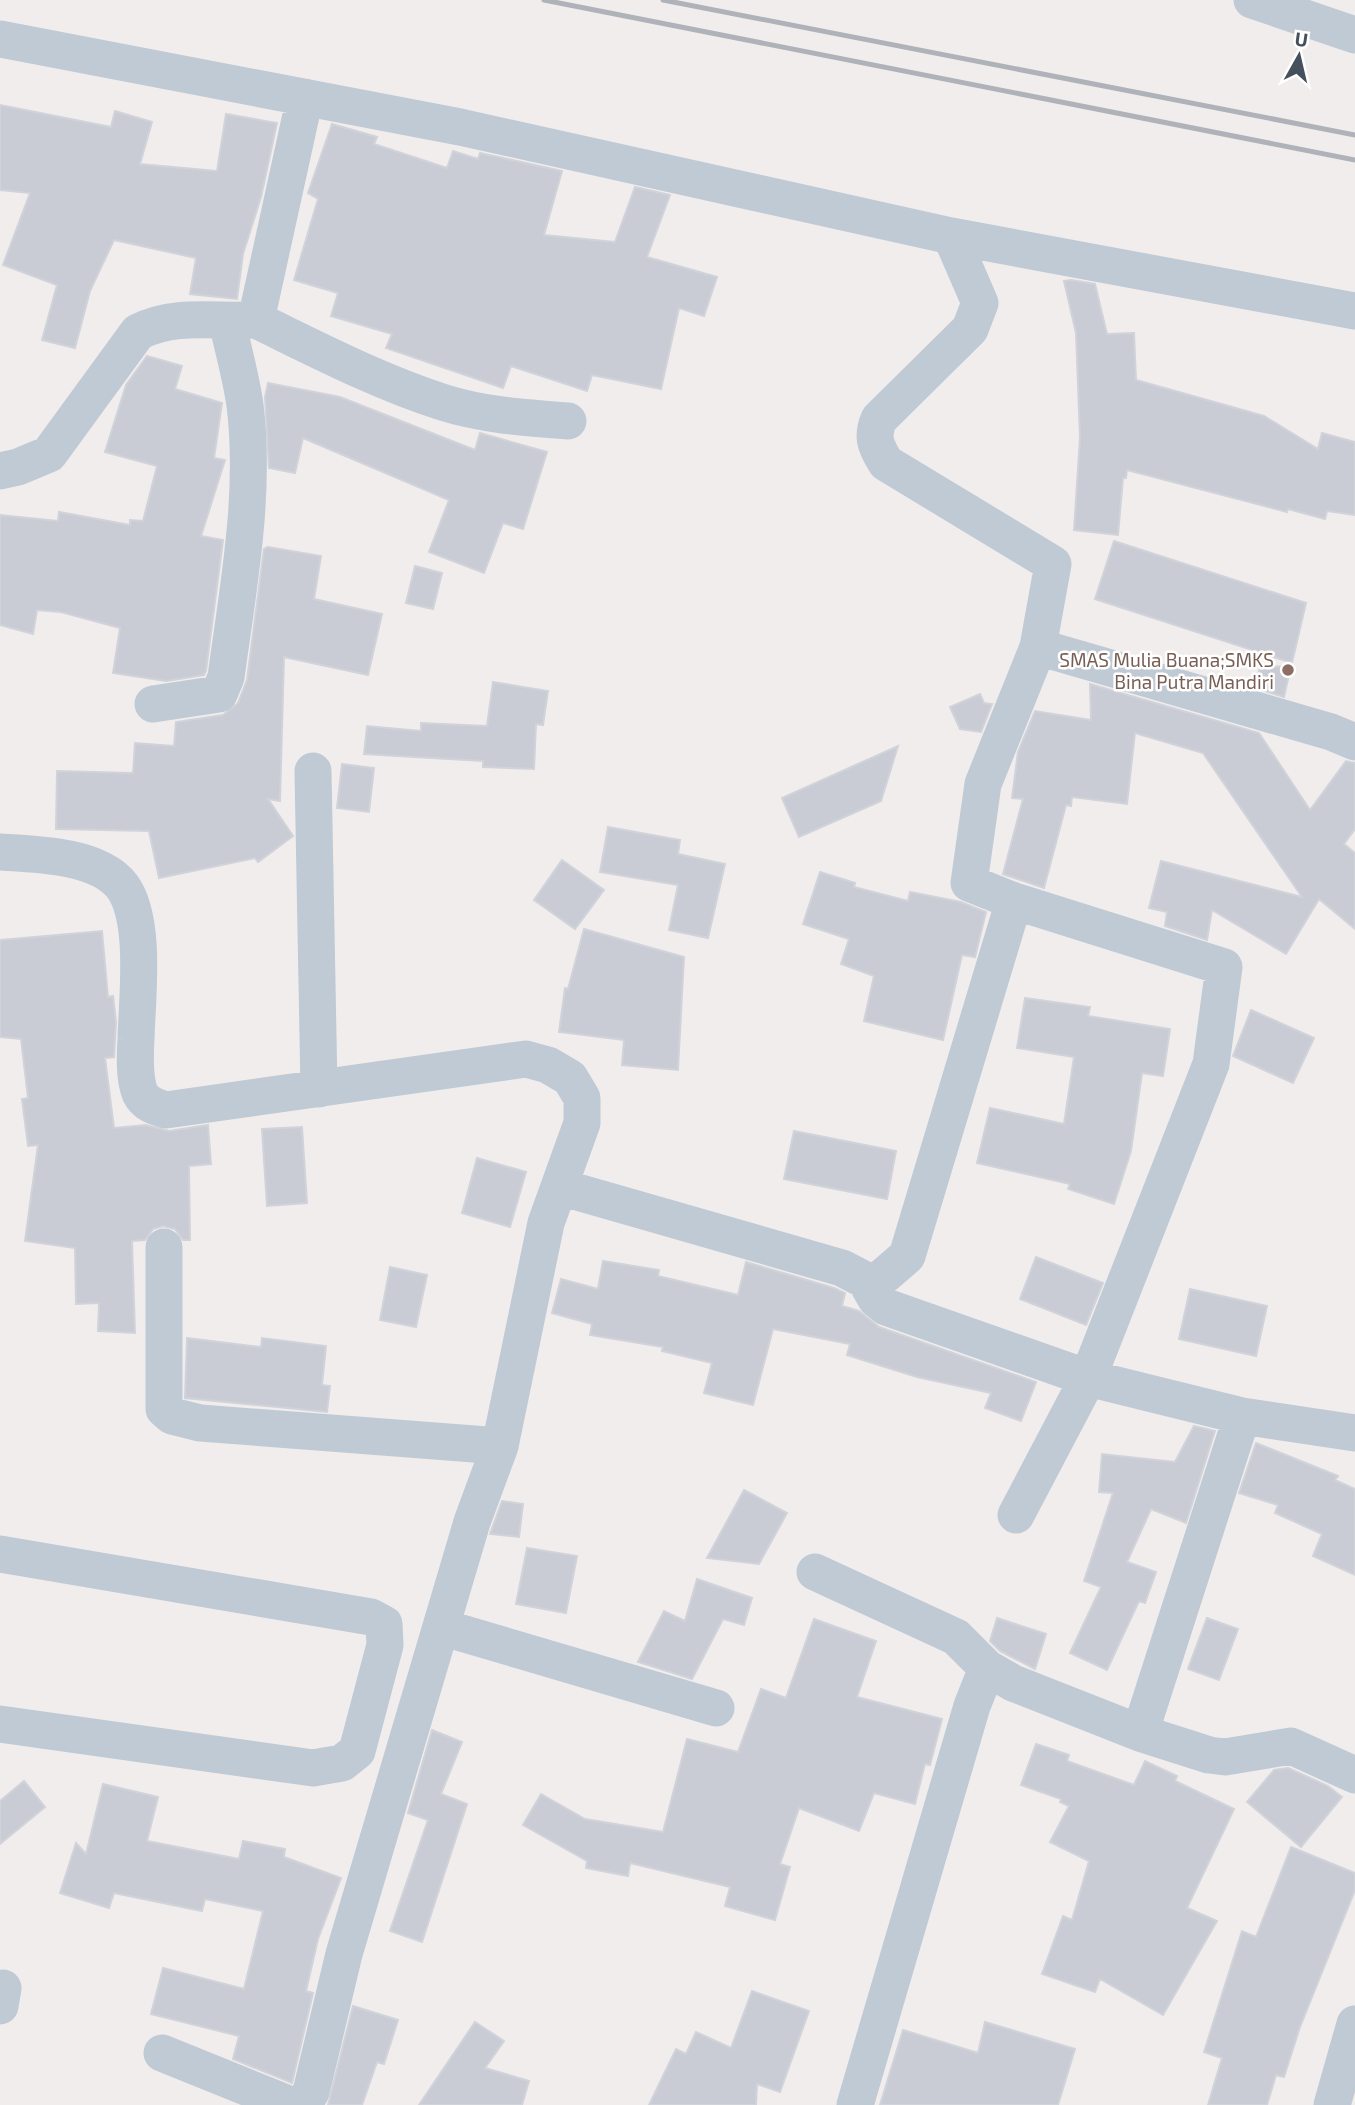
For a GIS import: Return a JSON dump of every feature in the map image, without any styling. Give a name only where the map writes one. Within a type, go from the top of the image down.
[{"type":"street","points":[[1252,0],[1355,35]]},
{"type":"street","points":[[0,39],[460,127],[951,236],[1355,311]]},
{"type":"street","points":[[153,704],[210,698],[219,694],[226,677],[243,544],[248,467],[241,320],[305,97]]},
{"type":"street","points":[[951,236],[980,303],[976,317],[970,329],[879,419],[873,432],[875,446],[886,463],[1053,564],[1038,648],[983,784],[969,883],[1014,901],[1224,967],[1211,1064],[1088,1378],[1016,1515]]},
{"type":"street","points":[[0,471],[18,467],[49,454],[138,332],[179,318],[241,320],[442,402],[503,415],[568,421]]},
{"type":"street","points":[[1038,648],[1331,732],[1355,742]]},
{"type":"street","points":[[313,771],[319,1089]]},
{"type":"street","points":[[0,852],[78,860],[121,885],[135,915],[138,974],[135,1057],[139,1091],[152,1106],[166,1110],[526,1059],[548,1065],[570,1078],[582,1098],[582,1122],[546,1223],[499,1446],[472,1522],[344,1954],[311,2092],[302,2105],[288,2104],[162,2053]]},
{"type":"street","points":[[871,1287],[907,1256],[1014,901]]},
{"type":"street","points":[[560,1187],[842,1268],[860,1275],[871,1287],[876,1299],[886,1307],[1088,1378],[1242,1416],[1355,1433]]},
{"type":"street","points":[[164,1247],[164,1409],[172,1416],[200,1423],[499,1446]]},
{"type":"street","points":[[1140,1733],[1242,1416]]},
{"type":"street","points":[[0,1554],[371,1616],[384,1624],[385,1646],[357,1751],[342,1763],[313,1768],[0,1724]]},
{"type":"street","points":[[815,1572],[956,1637],[987,1668],[1013,1683],[1140,1733],[1225,1757],[1291,1746],[1355,1775]]},
{"type":"street","points":[[441,1627],[716,1708]]},
{"type":"street","points":[[855,2105],[968,1720],[987,1668]]},
{"type":"street","points":[[1332,2105],[1355,2024]]},
{"type":"building","points":[[0,105],[111,127],[115,111],[152,122],[140,164],[217,171],[226,114],[277,123],[261,197],[243,254],[237,299],[190,294],[196,258],[114,240],[90,291],[75,348],[42,340],[57,285],[3,265],[30,193],[0,190]]},
{"type":"building","points":[[332,124],[377,137],[374,144],[447,168],[453,151],[478,159],[480,153],[562,171],[544,235],[615,242],[635,187],[670,195],[647,257],[717,277],[704,316],[679,308],[661,389],[592,375],[587,391],[511,366],[503,388],[386,348],[392,334],[331,316],[338,293],[294,280],[318,199],[308,193]]},
{"type":"building","points":[[1064,281],[1095,284],[1107,334],[1134,333],[1136,380],[1264,416],[1318,449],[1322,433],[1355,442],[1355,515],[1327,511],[1325,519],[1288,509],[1287,512],[1127,470],[1126,478],[1123,478],[1118,535],[1074,530],[1080,438],[1076,333]]},
{"type":"building","points":[[147,356],[182,366],[175,389],[222,403],[214,458],[225,460],[201,536],[223,540],[206,671],[204,675],[166,681],[113,673],[120,628],[61,612],[37,610],[33,634],[0,625],[0,515],[58,521],[59,512],[130,525],[130,520],[143,521],[157,466],[105,452],[126,385]]},
{"type":"building","points":[[268,383],[340,397],[475,450],[480,433],[547,452],[523,529],[503,523],[484,573],[429,552],[449,500],[303,438],[295,473],[269,468],[265,397]]},
{"type":"building","points":[[1114,541],[1306,603],[1292,663],[1095,599]]},
{"type":"building","points":[[268,547],[321,556],[314,599],[382,614],[368,675],[284,657],[280,801],[268,799],[293,836],[258,862],[255,858],[159,878],[149,831],[56,829],[57,771],[133,773],[135,743],[174,746],[176,722],[223,715],[238,703],[247,680],[264,549]]},
{"type":"building","points":[[415,566],[442,573],[433,609],[406,603]]},
{"type":"building","points":[[1291,666],[1284,697],[1255,688],[1260,667]]},
{"type":"building","points":[[493,682],[548,691],[543,725],[536,724],[534,769],[483,767],[483,761],[364,754],[367,726],[421,731],[421,723],[487,726]]},
{"type":"building","points":[[1090,684],[1259,733],[1310,810],[1346,761],[1355,763],[1355,829],[1344,844],[1355,853],[1355,929],[1319,899],[1286,954],[1212,910],[1207,940],[1165,926],[1167,912],[1149,908],[1161,861],[1302,897],[1203,753],[1135,733],[1127,804],[1072,797],[1071,806],[1066,805],[1044,888],[1003,874],[1023,799],[1012,798],[1018,752],[1035,711],[1091,720]]},
{"type":"building","points":[[980,694],[984,703],[992,704],[981,732],[960,729],[950,707]]},
{"type":"building","points":[[898,746],[881,801],[799,837],[782,798]]},
{"type":"building","points":[[342,764],[374,768],[369,812],[337,808]]},
{"type":"building","points":[[608,827],[680,840],[678,854],[725,864],[708,938],[669,930],[678,885],[600,872]]},
{"type":"building","points":[[562,860],[604,890],[575,929],[534,900]]},
{"type":"building","points":[[820,872],[855,883],[854,887],[908,901],[910,892],[961,902],[986,912],[975,957],[962,955],[943,1040],[864,1021],[874,976],[841,964],[849,939],[803,924]]},
{"type":"building","points":[[584,929],[684,957],[678,1070],[622,1065],[624,1040],[559,1032],[565,988],[568,989]]},
{"type":"building","points":[[102,931],[108,997],[113,996],[116,1022],[114,1057],[105,1058],[114,1128],[146,1125],[169,1131],[208,1125],[211,1164],[189,1166],[190,1240],[183,1240],[175,1229],[163,1226],[153,1229],[145,1240],[132,1241],[135,1333],[98,1331],[99,1303],[76,1304],[75,1248],[25,1241],[38,1145],[28,1146],[22,1099],[28,1098],[21,1039],[0,1037],[0,940]]},
{"type":"building","points":[[1025,998],[1090,1007],[1088,1016],[1170,1029],[1163,1076],[1142,1073],[1131,1151],[1114,1204],[1068,1189],[1070,1184],[977,1163],[990,1108],[1064,1124],[1074,1057],[1017,1048]]},
{"type":"building","points":[[1251,1010],[1314,1038],[1293,1083],[1233,1056]]},
{"type":"building","points":[[302,1127],[307,1203],[267,1206],[262,1129]]},
{"type":"building","points":[[794,1131],[896,1151],[887,1199],[784,1179]]},
{"type":"building","points":[[477,1158],[526,1172],[510,1227],[462,1213]]},
{"type":"building","points":[[1036,1257],[1103,1283],[1086,1325],[1020,1299]]},
{"type":"building","points":[[603,1261],[659,1270],[658,1276],[738,1295],[746,1262],[834,1288],[845,1293],[842,1306],[859,1311],[879,1327],[1036,1382],[1021,1421],[985,1408],[991,1393],[917,1377],[847,1355],[850,1344],[773,1329],[753,1405],[704,1393],[712,1363],[662,1351],[663,1347],[590,1335],[592,1324],[552,1313],[561,1279],[598,1289]]},
{"type":"building","points":[[390,1267],[427,1275],[416,1327],[380,1320]]},
{"type":"building","points":[[1190,1289],[1267,1306],[1256,1356],[1179,1339]]},
{"type":"building","points":[[187,1338],[261,1347],[262,1338],[326,1346],[322,1385],[330,1386],[327,1412],[185,1398]]},
{"type":"building","points":[[1194,1426],[1215,1431],[1186,1523],[1151,1509],[1127,1562],[1156,1572],[1145,1603],[1139,1601],[1107,1670],[1070,1653],[1101,1587],[1084,1581],[1113,1493],[1099,1492],[1102,1454],[1175,1462]]},
{"type":"building","points":[[1256,1443],[1338,1476],[1335,1480],[1355,1489],[1355,1575],[1313,1556],[1322,1534],[1275,1513],[1278,1505],[1239,1493]]},
{"type":"building","points":[[744,1490],[787,1513],[759,1564],[707,1558]]},
{"type":"building","points":[[502,1501],[523,1504],[519,1537],[490,1534]]},
{"type":"building","points":[[527,1548],[577,1556],[566,1613],[516,1604]]},
{"type":"building","points":[[697,1579],[752,1598],[744,1625],[723,1619],[692,1679],[638,1662],[664,1611],[685,1621]]},
{"type":"building","points":[[997,1618],[1046,1634],[1035,1669],[1000,1651],[990,1641]]},
{"type":"building","points":[[1207,1618],[1238,1629],[1219,1680],[1188,1669]]},
{"type":"building","points":[[814,1619],[876,1641],[857,1697],[942,1719],[930,1765],[925,1764],[915,1804],[874,1793],[859,1831],[799,1808],[780,1864],[790,1867],[775,1920],[725,1906],[730,1887],[630,1863],[628,1876],[586,1868],[587,1861],[523,1825],[541,1794],[585,1819],[663,1832],[687,1739],[738,1752],[761,1689],[786,1698]]},
{"type":"building","points":[[432,1730],[462,1742],[441,1794],[467,1804],[422,1942],[390,1931],[428,1820],[408,1813]]},
{"type":"building","points":[[1036,1744],[1069,1755],[1067,1761],[1134,1785],[1145,1761],[1177,1776],[1175,1781],[1234,1809],[1187,1908],[1217,1921],[1163,2015],[1100,1979],[1095,1992],[1042,1974],[1063,1916],[1072,1920],[1089,1861],[1050,1842],[1069,1806],[1060,1802],[1061,1799],[1021,1785]]},
{"type":"building","points":[[1288,1768],[1328,1786],[1342,1797],[1301,1847],[1247,1802],[1274,1770]]},
{"type":"building","points":[[24,1781],[45,1807],[0,1844],[0,1801]]},
{"type":"building","points":[[103,1784],[158,1797],[147,1841],[239,1859],[243,1841],[285,1849],[284,1857],[341,1878],[318,1939],[306,1991],[313,1993],[292,2083],[233,2059],[239,2036],[151,2014],[163,1968],[244,1989],[263,1911],[205,1899],[202,1911],[114,1893],[109,1908],[60,1893],[76,1843],[86,1854]]},
{"type":"building","points":[[1291,1847],[1355,1873],[1355,1890],[1300,2027],[1284,2077],[1276,2075],[1267,2105],[1208,2105],[1222,2058],[1204,2052],[1242,1931],[1256,1937]]},
{"type":"building","points":[[752,1991],[809,2011],[780,2092],[757,2084],[756,2105],[649,2105],[676,2049],[686,2054],[696,2032],[731,2048]]},
{"type":"building","points":[[353,2006],[398,2020],[384,2064],[377,2062],[362,2105],[328,2105]]},
{"type":"building","points":[[475,2022],[504,2041],[485,2068],[529,2081],[522,2105],[419,2105]]},
{"type":"building","points":[[985,2022],[1075,2049],[1058,2105],[880,2105],[903,2030],[978,2053]]},
{"type":"railway","points":[[544,0],[1355,160]]},
{"type":"railway","points":[[663,0],[1355,135]]},
{"type":"place","name":"SMAS Mulia Buana;SMKS Bina Putra Mandiri","points":[[1288,670]]}]
